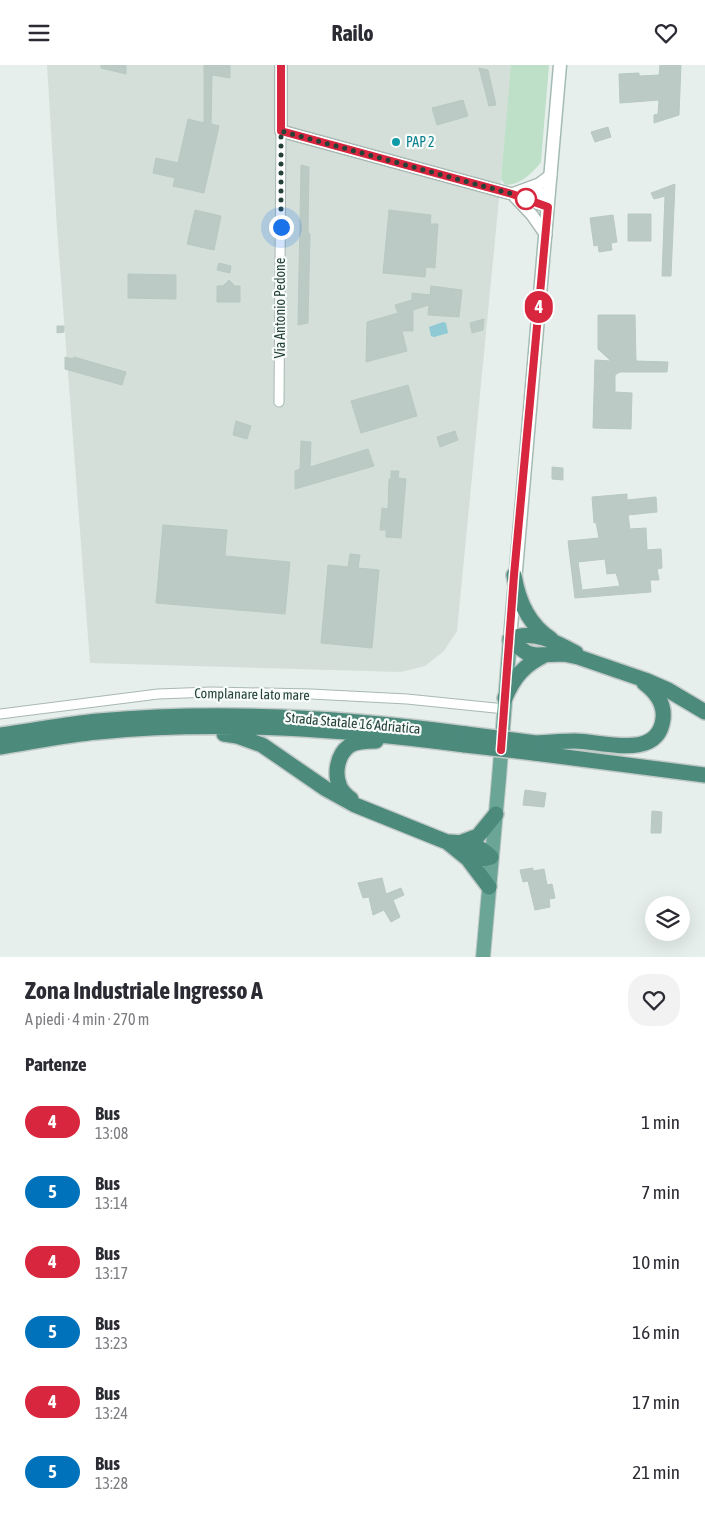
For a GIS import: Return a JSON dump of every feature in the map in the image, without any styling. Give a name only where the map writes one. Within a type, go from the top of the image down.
[{"type":"highway","points":[[514,575],[521,599],[532,621],[547,636],[593,662]]},
{"type":"highway","points":[[510,640],[523,635],[531,635],[561,645]]},
{"type":"highway","points":[[510,640],[527,653],[571,655],[632,676],[663,688],[705,712]]},
{"type":"highway","points":[[505,703],[520,672],[527,665],[546,655]]},
{"type":"highway","points":[[535,748],[576,741],[633,746],[650,741],[661,727],[663,716],[662,704],[652,689],[632,676]]},
{"type":"highway","name":"Strada Statale 16 Adriatica","points":[[0,735],[97,721],[168,717],[256,716],[343,720],[465,740],[705,764]]},
{"type":"highway","name":"Strada Statale 16 Adriatica","points":[[0,747],[97,732],[170,728],[265,727],[341,731],[415,739],[465,740]]},
{"type":"highway","points":[[170,728],[237,736],[262,745],[326,789],[355,805],[455,842],[482,848],[491,857],[479,861],[468,859]]},
{"type":"highway","points":[[355,805],[340,788],[337,771],[340,758],[349,746],[362,741],[415,739]]},
{"type":"highway","name":"Strada Statale 16 Adriatica","points":[[535,748],[705,775]]},
{"type":"highway","points":[[455,842],[478,836],[496,814]]},
{"type":"highway","points":[[455,842],[489,887]]},
{"type":"main road","points":[[482,957],[560,65]]},
{"type":"street","name":"Via Antonio Pedone","points":[[279,402],[281,65]]},
{"type":"street","points":[[281,131],[512,194],[548,207]]},
{"type":"street","points":[[512,194],[539,183],[550,175]]},
{"type":"street","points":[[512,194],[549,194]]},
{"type":"street","points":[[512,194],[532,215],[546,235]]},
{"type":"street","name":"Complanare lato mare","points":[[0,714],[158,694],[211,692],[311,694],[505,703]]},
{"type":"shaded area","points":[[47,65],[512,65],[457,631],[444,651],[425,666],[401,672],[90,663],[57,228]]},
{"type":"green space","points":[[511,65],[549,65],[541,162],[525,178],[516,183],[505,185],[501,179]]},
{"type":"water","points":[[443,322],[446,323],[448,333],[434,337],[431,336],[429,327]]},
{"type":"building","points":[[101,65],[126,65],[126,74],[101,68]]},
{"type":"building","points":[[204,65],[230,65],[230,78],[212,75],[211,124],[219,126],[204,193],[173,186],[175,178],[153,173],[156,158],[178,163],[188,119],[204,123]]},
{"type":"building","points":[[660,65],[681,65],[679,115],[654,123],[654,115],[658,114],[659,100],[620,103],[619,74],[659,75]]},
{"type":"building","points":[[479,68],[488,70],[496,105],[489,106]]},
{"type":"building","points":[[463,100],[468,116],[437,125],[432,108]]},
{"type":"building","points":[[608,127],[611,137],[595,142],[591,132]]},
{"type":"building","points":[[301,165],[309,167],[308,233],[310,234],[308,323],[298,325]]},
{"type":"building","points":[[675,184],[671,276],[662,276],[665,196],[654,199],[651,193]]},
{"type":"building","points":[[195,210],[221,216],[214,250],[187,244]]},
{"type":"building","points":[[389,210],[431,215],[430,224],[438,224],[435,268],[426,267],[425,277],[383,273]]},
{"type":"building","points":[[628,214],[651,214],[651,241],[628,241]]},
{"type":"building","points":[[613,215],[617,242],[611,243],[612,250],[599,252],[598,245],[594,246],[590,218]]},
{"type":"building","points":[[219,263],[231,266],[230,273],[217,270]]},
{"type":"building","points":[[128,274],[176,275],[176,299],[128,298]]},
{"type":"building","points":[[229,280],[235,286],[240,286],[240,302],[217,302],[217,286],[223,286]]},
{"type":"building","points":[[431,286],[462,290],[459,317],[428,315],[429,305],[413,310],[413,331],[402,331],[407,351],[366,362],[367,322],[398,313],[395,305],[412,300],[412,293],[430,295]]},
{"type":"building","points":[[598,315],[635,315],[636,361],[668,362],[667,372],[620,372],[615,375],[615,392],[632,393],[631,429],[593,428],[595,360],[611,361],[598,349]]},
{"type":"building","points":[[484,319],[483,330],[472,333],[470,323]]},
{"type":"building","points":[[57,326],[64,326],[64,332],[57,333]]},
{"type":"building","points":[[65,357],[73,359],[74,357],[126,372],[122,385],[65,369]]},
{"type":"building","points":[[408,385],[417,416],[361,433],[351,401]]},
{"type":"building","points":[[236,421],[251,426],[247,439],[233,435]]},
{"type":"building","points":[[455,431],[458,440],[440,447],[437,437]]},
{"type":"building","points":[[301,441],[311,442],[310,467],[368,449],[374,466],[295,489],[295,471],[300,469]]},
{"type":"building","points":[[552,467],[563,468],[563,480],[552,479]]},
{"type":"building","points":[[391,471],[399,471],[398,478],[406,479],[401,538],[386,537],[386,530],[380,530],[382,508],[388,509]]},
{"type":"building","points":[[627,494],[627,500],[656,497],[657,512],[628,515],[630,529],[646,528],[647,550],[661,549],[662,568],[657,569],[659,580],[650,580],[651,592],[575,598],[568,541],[599,538],[596,522],[594,523],[592,497]],"holes":[[[605,559],[607,574],[616,573],[620,586],[582,590],[578,562]]]},
{"type":"building","points":[[163,525],[227,530],[225,556],[290,562],[285,614],[156,603]]},
{"type":"building","points":[[350,554],[360,555],[358,568],[379,570],[372,648],[321,643],[328,565],[348,567]]},
{"type":"building","points":[[525,790],[546,793],[544,807],[523,805]]},
{"type":"building","points":[[652,811],[662,812],[661,833],[651,833]]},
{"type":"building","points":[[533,868],[533,871],[544,869],[547,885],[552,884],[555,898],[549,899],[550,907],[535,910],[528,881],[523,882],[520,870]]},
{"type":"building","points":[[382,878],[386,894],[401,888],[404,895],[393,900],[400,917],[391,922],[384,910],[373,915],[369,897],[363,898],[358,883]]},
{"type":"bus line","name":"4","points":[[281,65],[281,131],[512,194],[548,207],[514,575],[501,750]]},
{"type":"place","name":"PAP 2","points":[[396,142]]},
{"type":"route","points":[[281,227],[281,131],[512,194],[530,201],[526,199]]}]
